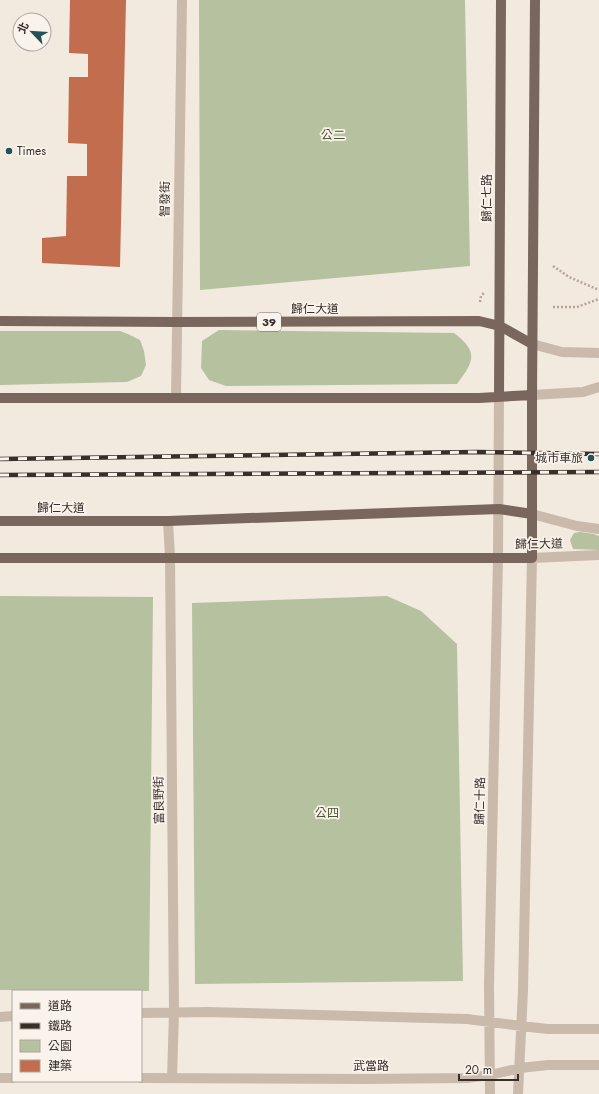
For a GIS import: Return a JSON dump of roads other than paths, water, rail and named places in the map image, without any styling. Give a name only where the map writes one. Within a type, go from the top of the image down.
[{"type":"main road","name":"歸仁七路","points":[[499,396],[501,0]]},
{"type":"main road","points":[[532,558],[535,0]]},
{"type":"main road","name":"歸仁大道","points":[[0,321],[479,321],[500,326],[532,344]]},
{"type":"main road","points":[[0,398],[463,398],[532,395]]},
{"type":"main road","name":"歸仁大道","points":[[0,521],[168,521],[499,510],[532,514]]},
{"type":"main road","name":"歸仁大道","points":[[0,558],[532,558]]},
{"type":"street","name":"智發街","points":[[176,398],[182,0]]},
{"type":"street","name":"歸仁大道","points":[[532,344],[562,352],[599,353]]},
{"type":"street","points":[[532,395],[583,392],[599,387]]},
{"type":"street","name":"歸仁十路","points":[[490,1094],[489,1021],[499,510],[499,396]]},
{"type":"street","name":"歸仁大道","points":[[532,514],[577,526],[599,529]]},
{"type":"street","name":"富良野街","points":[[168,521],[170,557],[174,1012],[172,1078]]},
{"type":"street","name":"歸仁大道","points":[[532,558],[599,555]]},
{"type":"street","points":[[518,1094],[520,1068],[532,558]]},
{"type":"street","points":[[142,1013],[174,1012],[467,1019],[548,1029],[599,1029]]},
{"type":"street","points":[[0,1016],[12,1016]]},
{"type":"street","name":"武當路","points":[[142,1078],[467,1078],[490,1075],[520,1068],[548,1065],[599,1065]]},
{"type":"street","points":[[0,1078],[12,1078]]},
{"type":"railway","points":[[0,459],[476,452],[599,454]]},
{"type":"railway","points":[[0,475],[599,472]]},
{"type":"place","name":"Times","points":[[9,151]]},
{"type":"place","name":"城市車旅","points":[[591,458]]},
{"type":"park label","name":"公二","points":[[333,135]]},
{"type":"park label","name":"公四","points":[[327,813]]}]
